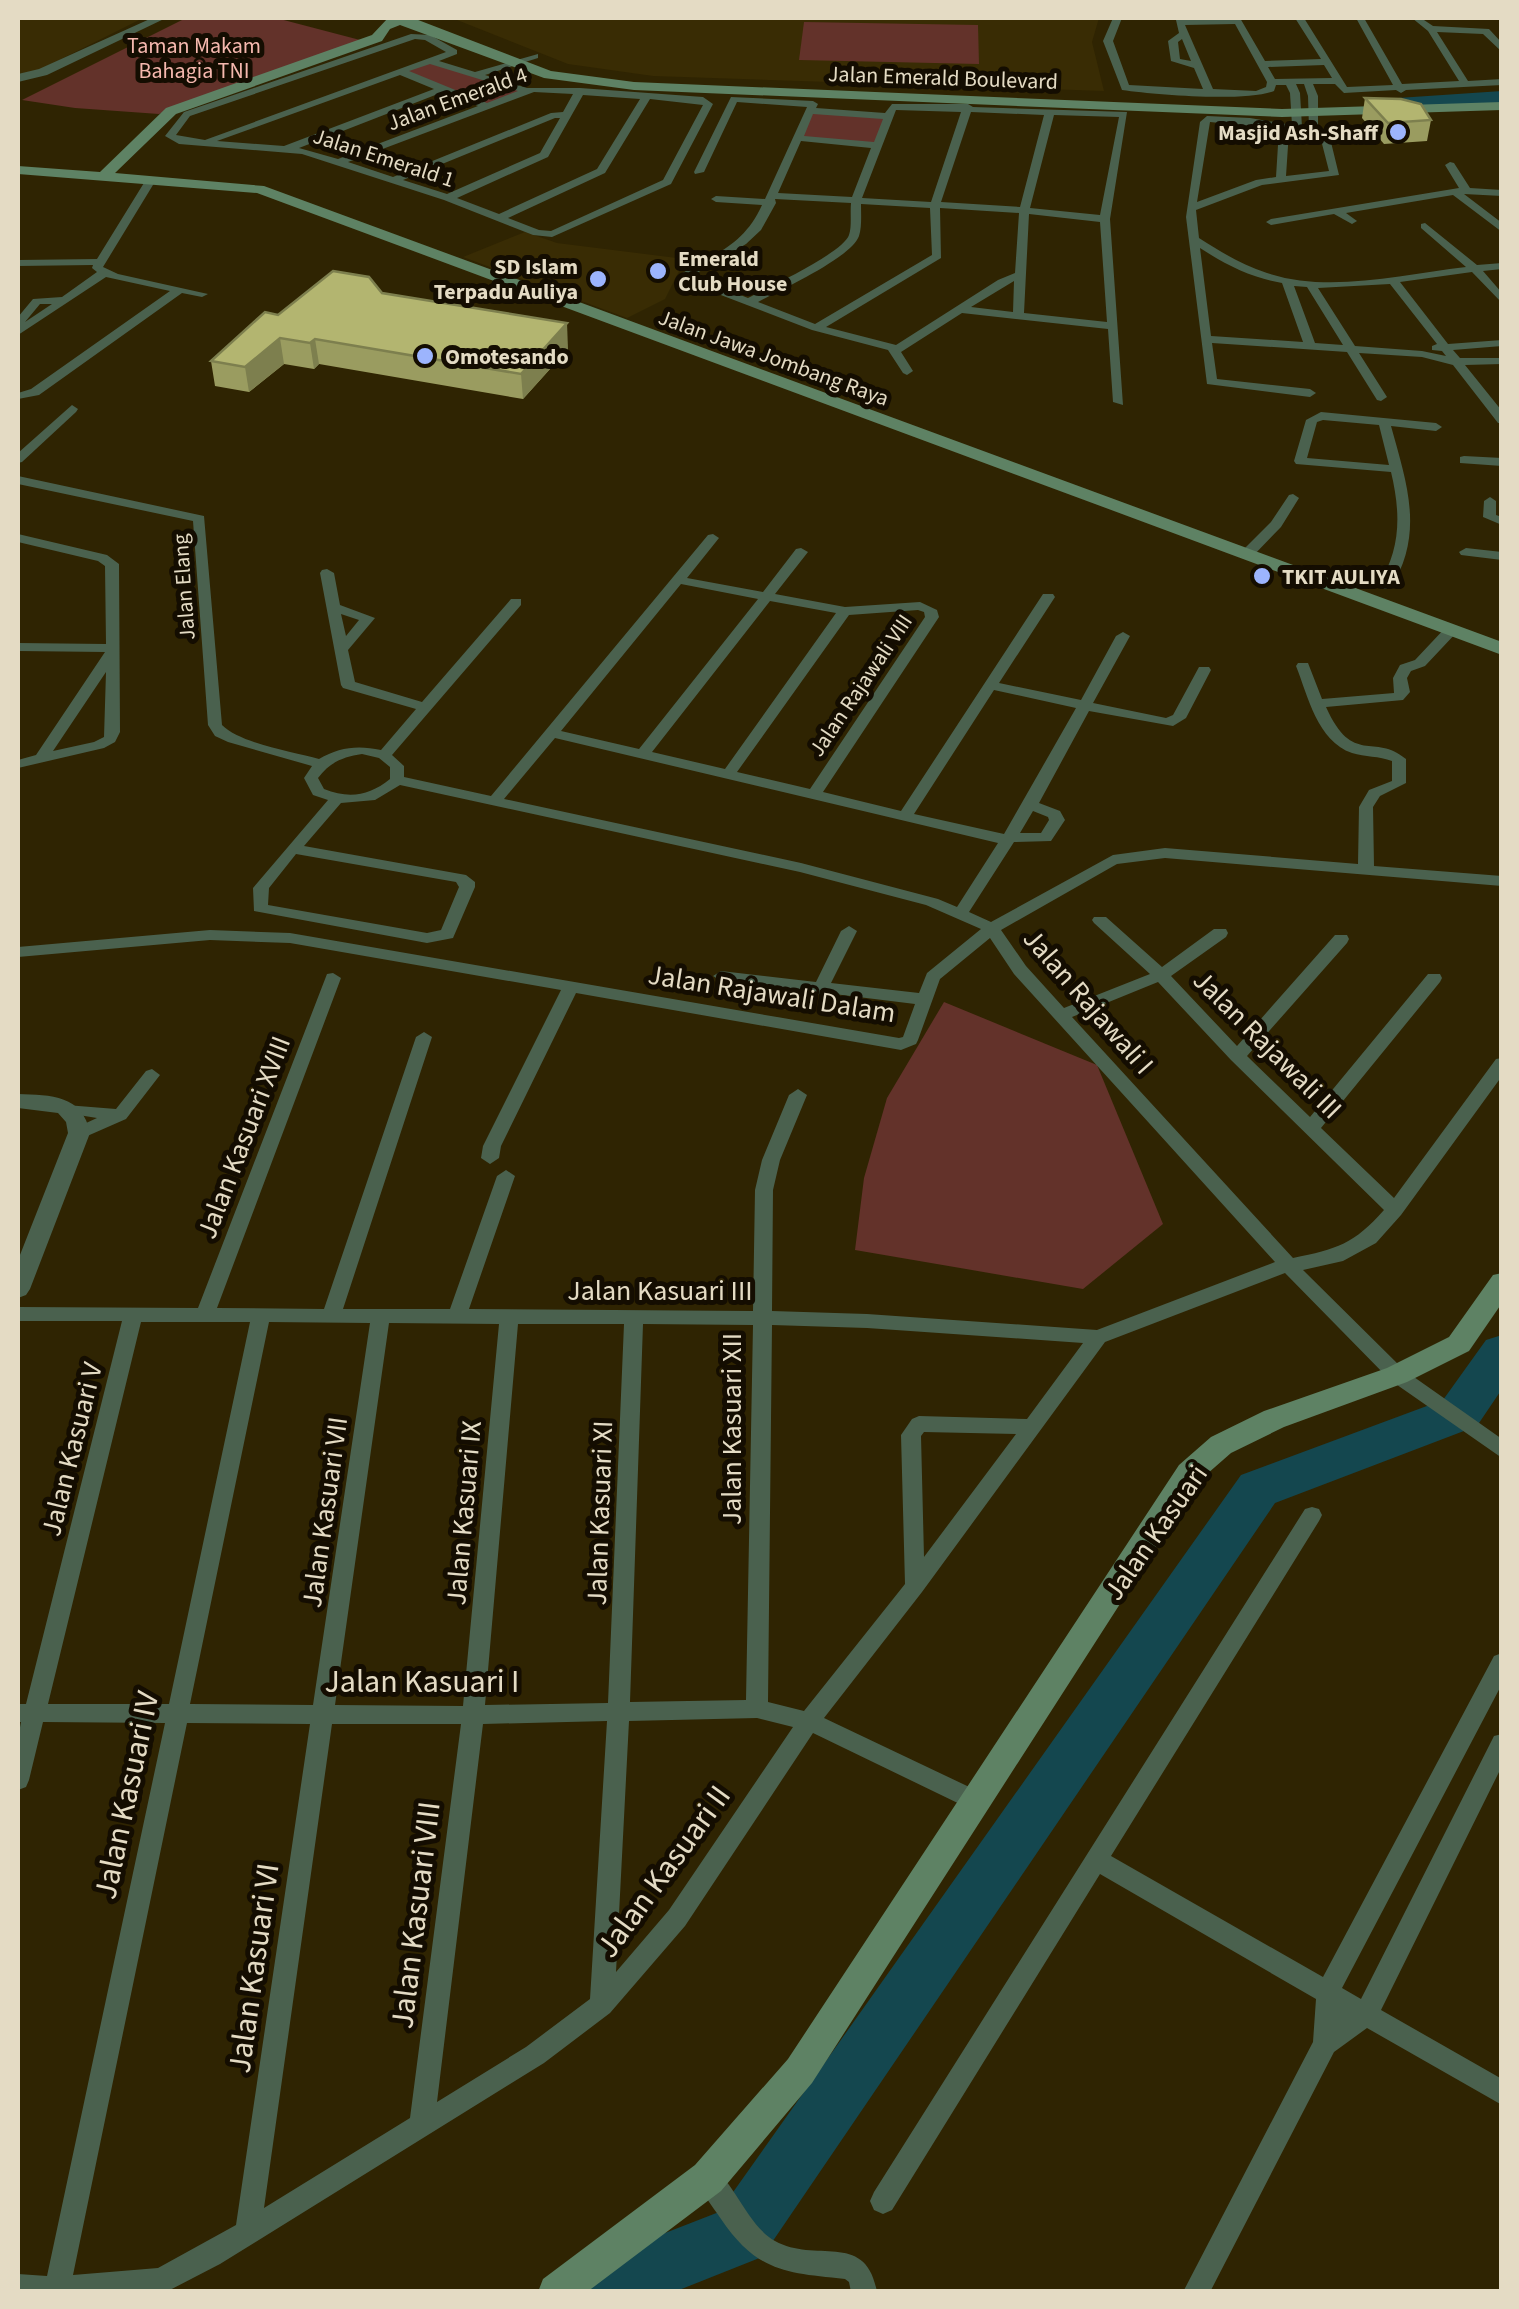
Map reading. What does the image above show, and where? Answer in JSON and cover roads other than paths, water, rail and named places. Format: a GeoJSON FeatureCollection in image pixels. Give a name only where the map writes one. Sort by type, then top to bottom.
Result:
{"type":"FeatureCollection","features":[{"type":"Feature","properties":{"kind":"main road","name":"Jalan Emerald Boulevard"},"geometry":{"type":"LineString","coordinates":[[438,18],[554,76],[617,85],[854,91],[1297,114],[1502,106]]}},
{"type":"Feature","properties":{"kind":"main road","name":"Jalan Emerald Boulevard"},"geometry":{"type":"LineString","coordinates":[[393,20],[517,60]]}},
{"type":"Feature","properties":{"kind":"main road"},"geometry":{"type":"LineString","coordinates":[[102,177],[172,111],[377,38],[393,20]]}},
{"type":"Feature","properties":{"kind":"main road","name":"Jalan Emerald Boulevard"},"geometry":{"type":"LineString","coordinates":[[1314,114],[1502,92]]}},
{"type":"Feature","properties":{"kind":"main road","name":"Jalan Jawa Jombang Raya"},"geometry":{"type":"LineString","coordinates":[[19,171],[259,190],[1246,555],[1380,593],[1452,630],[1502,648]]}},
{"type":"Feature","properties":{"kind":"main road","name":"Jalan Kasuari"},"geometry":{"type":"LineString","coordinates":[[556,2292],[708,2178],[800,2070],[1189,1473],[1221,1445],[1274,1419],[1397,1375],[1459,1344],[1502,1282]]}},
{"type":"Feature","properties":{"kind":"street"},"geometry":{"type":"LineString","coordinates":[[18,78],[43,72],[160,18]]}},
{"type":"Feature","properties":{"kind":"street"},"geometry":{"type":"LineString","coordinates":[[1117,18],[1108,40],[1122,86],[1210,94],[1257,94],[1271,89],[1264,64],[1237,19],[1179,22],[1210,94]]}},
{"type":"Feature","properties":{"kind":"street"},"geometry":{"type":"LineString","coordinates":[[1300,18],[1340,88],[1350,92],[1502,82]]}},
{"type":"Feature","properties":{"kind":"street"},"geometry":{"type":"LineString","coordinates":[[1360,18],[1401,90]]}},
{"type":"Feature","properties":{"kind":"street"},"geometry":{"type":"LineString","coordinates":[[1416,18],[1431,29],[1466,84]]}},
{"type":"Feature","properties":{"kind":"street"},"geometry":{"type":"LineString","coordinates":[[1431,29],[1486,31],[1502,49]]}},
{"type":"Feature","properties":{"kind":"street"},"geometry":{"type":"LineString","coordinates":[[1182,34],[1173,41],[1176,61],[1200,66]]}},
{"type":"Feature","properties":{"kind":"street"},"geometry":{"type":"LineString","coordinates":[[414,36],[427,37],[454,52],[430,61],[204,142],[179,141],[170,136],[188,114],[414,36]]}},
{"type":"Feature","properties":{"kind":"street"},"geometry":{"type":"LineString","coordinates":[[476,76],[517,60]]}},
{"type":"Feature","properties":{"kind":"street"},"geometry":{"type":"LineString","coordinates":[[430,61],[526,91]]}},
{"type":"Feature","properties":{"kind":"street"},"geometry":{"type":"LineString","coordinates":[[1264,64],[1324,62]]}},
{"type":"Feature","properties":{"kind":"street"},"geometry":{"type":"LineString","coordinates":[[402,72],[486,106]]}},
{"type":"Feature","properties":{"kind":"street"},"geometry":{"type":"LineString","coordinates":[[1272,82],[1336,81]]}},
{"type":"Feature","properties":{"kind":"street"},"geometry":{"type":"LineString","coordinates":[[1281,178],[1284,128],[1297,114],[1290,82]]}},
{"type":"Feature","properties":{"kind":"street"},"geometry":{"type":"LineString","coordinates":[[1191,208],[1281,178],[1334,173],[1306,82]]}},
{"type":"Feature","properties":{"kind":"street","name":"Jalan Emerald 4"},"geometry":{"type":"LineString","coordinates":[[339,162],[526,91],[548,88],[703,100],[708,104],[667,182],[559,232],[537,232]]}},
{"type":"Feature","properties":{"kind":"street"},"geometry":{"type":"LineString","coordinates":[[287,149],[442,89]]}},
{"type":"Feature","properties":{"kind":"street"},"geometry":{"type":"LineString","coordinates":[[448,198],[544,155],[580,91]]}},
{"type":"Feature","properties":{"kind":"street"},"geometry":{"type":"LineString","coordinates":[[847,114],[854,91]]}},
{"type":"Feature","properties":{"kind":"street"},"geometry":{"type":"LineString","coordinates":[[500,218],[601,171],[647,96]]}},
{"type":"Feature","properties":{"kind":"street"},"geometry":{"type":"LineString","coordinates":[[699,172],[734,98],[888,116]]}},
{"type":"Feature","properties":{"kind":"street"},"geometry":{"type":"LineString","coordinates":[[747,303],[829,259],[850,242],[855,234],[856,200],[888,116],[896,106],[1126,116],[1104,218],[1119,402]]}},
{"type":"Feature","properties":{"kind":"street"},"geometry":{"type":"LineString","coordinates":[[816,328],[937,256],[935,204],[968,107]]}},
{"type":"Feature","properties":{"kind":"street"},"geometry":{"type":"LineString","coordinates":[[812,108],[772,200],[750,236],[683,277],[816,328],[894,350],[906,371]]}},
{"type":"Feature","properties":{"kind":"street"},"geometry":{"type":"LineString","coordinates":[[1018,316],[1024,210],[1050,110]]}},
{"type":"Feature","properties":{"kind":"street"},"geometry":{"type":"LineString","coordinates":[[395,180],[554,115],[566,116]]}},
{"type":"Feature","properties":{"kind":"street"},"geometry":{"type":"LineString","coordinates":[[1284,128],[1207,119],[1191,208],[1192,238],[1211,382],[1310,392]]}},
{"type":"Feature","properties":{"kind":"street"},"geometry":{"type":"LineString","coordinates":[[514,132],[551,147]]}},
{"type":"Feature","properties":{"kind":"street"},"geometry":{"type":"LineString","coordinates":[[798,138],[876,145]]}},
{"type":"Feature","properties":{"kind":"street","name":"Jalan Emerald 1"},"geometry":{"type":"LineString","coordinates":[[204,142],[287,149],[339,162],[537,232]]}},
{"type":"Feature","properties":{"kind":"street"},"geometry":{"type":"LineString","coordinates":[[1450,164],[1460,192],[1502,229]]}},
{"type":"Feature","properties":{"kind":"street"},"geometry":{"type":"LineString","coordinates":[[18,332],[101,268],[151,180]]}},
{"type":"Feature","properties":{"kind":"street"},"geometry":{"type":"LineString","coordinates":[[1272,222],[1460,192],[1502,192]]}},
{"type":"Feature","properties":{"kind":"street"},"geometry":{"type":"LineString","coordinates":[[716,199],[856,200],[1104,218]]}},
{"type":"Feature","properties":{"kind":"street"},"geometry":{"type":"LineString","coordinates":[[1336,211],[1352,221]]}},
{"type":"Feature","properties":{"kind":"street"},"geometry":{"type":"LineString","coordinates":[[1425,226],[1474,268],[1502,300]]}},
{"type":"Feature","properties":{"kind":"street"},"geometry":{"type":"LineString","coordinates":[[1192,238],[1231,263],[1311,286],[1394,283],[1502,266]]}},
{"type":"Feature","properties":{"kind":"street"},"geometry":{"type":"LineString","coordinates":[[18,263],[101,268],[178,291],[202,294]]}},
{"type":"Feature","properties":{"kind":"street"},"geometry":{"type":"LineString","coordinates":[[894,350],[1021,275]]}},
{"type":"Feature","properties":{"kind":"street"},"geometry":{"type":"LineString","coordinates":[[1287,281],[1310,346]]}},
{"type":"Feature","properties":{"kind":"street"},"geometry":{"type":"LineString","coordinates":[[1394,283],[1502,420]]}},
{"type":"Feature","properties":{"kind":"street"},"geometry":{"type":"LineString","coordinates":[[1311,286],[1381,397]]}},
{"type":"Feature","properties":{"kind":"street"},"geometry":{"type":"LineString","coordinates":[[18,396],[35,392],[178,291]]}},
{"type":"Feature","properties":{"kind":"street"},"geometry":{"type":"LineString","coordinates":[[18,322],[37,301],[64,300]]}},
{"type":"Feature","properties":{"kind":"street"},"geometry":{"type":"LineString","coordinates":[[958,309],[1113,326]]}},
{"type":"Feature","properties":{"kind":"street"},"geometry":{"type":"LineString","coordinates":[[1206,339],[1350,347],[1422,354],[1456,362],[1502,360]]}},
{"type":"Feature","properties":{"kind":"street"},"geometry":{"type":"LineString","coordinates":[[1422,354],[1442,345],[1502,343]]}},
{"type":"Feature","properties":{"kind":"street"},"geometry":{"type":"LineString","coordinates":[[18,460],[72,409]]}},
{"type":"Feature","properties":{"kind":"street"},"geometry":{"type":"LineString","coordinates":[[1396,469],[1300,461],[1315,417],[1436,426]]}},
{"type":"Feature","properties":{"kind":"street"},"geometry":{"type":"LineString","coordinates":[[1380,593],[1398,570],[1405,545],[1396,469],[1384,422]]}},
{"type":"Feature","properties":{"kind":"street"},"geometry":{"type":"LineString","coordinates":[[1464,460],[1502,462]]}},
{"type":"Feature","properties":{"kind":"street","name":"Jalan Elang"},"geometry":{"type":"LineString","coordinates":[[18,480],[199,520],[216,725],[220,733],[232,739],[319,764]]}},
{"type":"Feature","properties":{"kind":"street"},"geometry":{"type":"LineString","coordinates":[[1246,555],[1276,524],[1293,498]]}},
{"type":"Feature","properties":{"kind":"street"},"geometry":{"type":"LineString","coordinates":[[1490,501],[1489,516],[1502,521]]}},
{"type":"Feature","properties":{"kind":"street"},"geometry":{"type":"LineString","coordinates":[[18,538],[109,560],[111,651],[110,739],[18,764]]}},
{"type":"Feature","properties":{"kind":"street"},"geometry":{"type":"LineString","coordinates":[[493,803],[714,538]]}},
{"type":"Feature","properties":{"kind":"street"},"geometry":{"type":"LineString","coordinates":[[643,754],[800,552]]}},
{"type":"Feature","properties":{"kind":"street"},"geometry":{"type":"LineString","coordinates":[[1466,552],[1502,556]]}},
{"type":"Feature","properties":{"kind":"street"},"geometry":{"type":"LineString","coordinates":[[327,573],[336,608],[340,650],[352,688],[425,707]]}},
{"type":"Feature","properties":{"kind":"street","name":"Jalan Rajawali VIII"},"geometry":{"type":"LineString","coordinates":[[680,580],[844,610],[920,606],[930,610],[932,617],[814,795]]}},
{"type":"Feature","properties":{"kind":"street"},"geometry":{"type":"LineString","coordinates":[[904,817],[1048,597]]}},
{"type":"Feature","properties":{"kind":"street"},"geometry":{"type":"LineString","coordinates":[[384,754],[516,602]]}},
{"type":"Feature","properties":{"kind":"street"},"geometry":{"type":"LineString","coordinates":[[336,608],[368,618],[340,650]]}},
{"type":"Feature","properties":{"kind":"street"},"geometry":{"type":"LineString","coordinates":[[728,775],[844,610]]}},
{"type":"Feature","properties":{"kind":"street"},"geometry":{"type":"LineString","coordinates":[[1319,703],[1398,698],[1403,692],[1400,678],[1405,668],[1420,663],[1452,630]]}},
{"type":"Feature","properties":{"kind":"street"},"geometry":{"type":"LineString","coordinates":[[960,914],[1030,805],[1123,636]]}},
{"type":"Feature","properties":{"kind":"street"},"geometry":{"type":"LineString","coordinates":[[18,647],[111,651]]}},
{"type":"Feature","properties":{"kind":"street"},"geometry":{"type":"LineString","coordinates":[[41,759],[111,651]]}},
{"type":"Feature","properties":{"kind":"street"},"geometry":{"type":"LineString","coordinates":[[1303,666],[1340,742],[1355,750],[1399,759],[1399,783],[1374,793],[1366,807],[1366,868]]}},
{"type":"Feature","properties":{"kind":"street"},"geometry":{"type":"LineString","coordinates":[[993,686],[1175,722],[1204,670]]}},
{"type":"Feature","properties":{"kind":"street"},"geometry":{"type":"LineString","coordinates":[[552,733],[1007,839],[1046,838],[1057,820],[1055,814],[1030,805]]}},
{"type":"Feature","properties":{"kind":"street"},"geometry":{"type":"LineString","coordinates":[[362,750],[384,754],[398,766],[397,780],[384,793],[361,800],[336,800],[318,792],[312,778],[319,764],[338,754],[362,750]]}},
{"type":"Feature","properties":{"kind":"street","name":"Jalan Rajawali I"},"geometry":{"type":"LineString","coordinates":[[397,780],[800,868],[932,902],[992,928],[1020,970],[1288,1264],[1397,1375],[1501,1449]]}},
{"type":"Feature","properties":{"kind":"street"},"geometry":{"type":"LineString","coordinates":[[293,849],[461,878],[468,882],[467,887],[447,934],[440,938],[260,908],[260,888],[293,849],[336,800]]}},
{"type":"Feature","properties":{"kind":"street","name":"Jalan Rajawali Dalam"},"geometry":{"type":"LineString","coordinates":[[18,952],[250,935],[361,949],[889,1044],[910,1040],[922,999],[933,977],[948,960],[992,928],[1113,860],[1140,854],[1502,881]]}},
{"type":"Feature","properties":{"kind":"street","name":"Jalan Rajawali III"},"geometry":{"type":"LineString","coordinates":[[1100,920],[1161,975],[1395,1210]]}},
{"type":"Feature","properties":{"kind":"street"},"geometry":{"type":"LineString","coordinates":[[820,990],[849,931]]}},
{"type":"Feature","properties":{"kind":"street"},"geometry":{"type":"LineString","coordinates":[[1061,1014],[1161,975],[1220,933]]}},
{"type":"Feature","properties":{"kind":"street"},"geometry":{"type":"LineString","coordinates":[[1238,1056],[1341,940]]}},
{"type":"Feature","properties":{"kind":"street"},"geometry":{"type":"LineString","coordinates":[[721,976],[922,999]]}},
{"type":"Feature","properties":{"kind":"street","name":"Jalan Kasuari XVIII"},"geometry":{"type":"LineString","coordinates":[[205,1315],[333,978]]}},
{"type":"Feature","properties":{"kind":"street"},"geometry":{"type":"LineString","coordinates":[[1312,1128],[1434,978]]}},
{"type":"Feature","properties":{"kind":"street"},"geometry":{"type":"LineString","coordinates":[[490,1158],[492,1146],[571,986]]}},
{"type":"Feature","properties":{"kind":"street"},"geometry":{"type":"LineString","coordinates":[[331,1316],[424,1037]]}},
{"type":"Feature","properties":{"kind":"street"},"geometry":{"type":"LineString","coordinates":[[1288,1264],[1337,1256],[1370,1238],[1395,1210],[1502,1063]]}},
{"type":"Feature","properties":{"kind":"street"},"geometry":{"type":"LineString","coordinates":[[79,1133],[120,1115],[152,1075]]}},
{"type":"Feature","properties":{"kind":"street","name":"Jalan Kasuari XII"},"geometry":{"type":"LineString","coordinates":[[757,1709],[764,1190],[776,1147],[798,1095]]}},
{"type":"Feature","properties":{"kind":"street"},"geometry":{"type":"LineString","coordinates":[[18,1100],[120,1115]]}},
{"type":"Feature","properties":{"kind":"street"},"geometry":{"type":"LineString","coordinates":[[18,1289],[79,1133],[72,1109]]}},
{"type":"Feature","properties":{"kind":"street"},"geometry":{"type":"LineString","coordinates":[[457,1317],[506,1176]]}},
{"type":"Feature","properties":{"kind":"street","name":"Jalan Kasuari III"},"geometry":{"type":"LineString","coordinates":[[18,1314],[760,1318],[1098,1337],[1288,1264]]}},
{"type":"Feature","properties":{"kind":"street","name":"Jalan Kasuari V"},"geometry":{"type":"LineString","coordinates":[[26,1713],[133,1314]]}},
{"type":"Feature","properties":{"kind":"street","name":"Jalan Kasuari IV"},"geometry":{"type":"LineString","coordinates":[[57,2289],[261,1316]]}},
{"type":"Feature","properties":{"kind":"street","name":"Jalan Kasuari VII"},"geometry":{"type":"LineString","coordinates":[[322,1714],[380,1317]]}},
{"type":"Feature","properties":{"kind":"street","name":"Jalan Kasuari IX"},"geometry":{"type":"LineString","coordinates":[[473,1714],[509,1317]]}},
{"type":"Feature","properties":{"kind":"street","name":"Jalan Kasuari XI"},"geometry":{"type":"LineString","coordinates":[[602,2006],[619,1710],[634,1318]]}},
{"type":"Feature","properties":{"kind":"street","name":"Jalan Kasuari II"},"geometry":{"type":"LineString","coordinates":[[18,2287],[57,2289],[160,2281],[248,2232],[536,2055],[602,2006],[677,1918],[809,1721],[915,1586],[1098,1337]]}},
{"type":"Feature","properties":{"kind":"street"},"geometry":{"type":"LineString","coordinates":[[915,1586],[911,1435],[918,1424],[1031,1427]]}},
{"type":"Feature","properties":{"kind":"street"},"geometry":{"type":"LineString","coordinates":[[883,2201],[1312,1515]]}},
{"type":"Feature","properties":{"kind":"street"},"geometry":{"type":"LineString","coordinates":[[1196,2292],[1325,2044],[1328,1992],[1502,1662]]}},
{"type":"Feature","properties":{"kind":"street","name":"Jalan Kasuari I"},"geometry":{"type":"LineString","coordinates":[[26,1713],[473,1714],[757,1709],[809,1721]]}},
{"type":"Feature","properties":{"kind":"street"},"geometry":{"type":"LineString","coordinates":[[18,1780],[26,1713]]}},
{"type":"Feature","properties":{"kind":"street","name":"Jalan Kasuari VI"},"geometry":{"type":"LineString","coordinates":[[248,2232],[322,1714]]}},
{"type":"Feature","properties":{"kind":"street","name":"Jalan Kasuari VIII"},"geometry":{"type":"LineString","coordinates":[[422,2124],[473,1714]]}},
{"type":"Feature","properties":{"kind":"street"},"geometry":{"type":"LineString","coordinates":[[809,1721],[976,1801]]}},
{"type":"Feature","properties":{"kind":"street"},"geometry":{"type":"LineString","coordinates":[[1325,2044],[1366,2015],[1502,1743]]}},
{"type":"Feature","properties":{"kind":"street"},"geometry":{"type":"LineString","coordinates":[[1095,1859],[1502,2092]]}},
{"type":"Feature","properties":{"kind":"street"},"geometry":{"type":"LineString","coordinates":[[708,2178],[748,2238],[768,2256],[850,2267],[861,2274],[864,2292]]}},
{"type":"Feature","properties":{"kind":"waterway"},"geometry":{"type":"LineString","coordinates":[[1383,106],[1502,98]]}},
{"type":"Feature","properties":{"kind":"waterway"},"geometry":{"type":"LineString","coordinates":[[610,2292],[628,2278],[740,2235],[1258,1489],[1460,1413],[1502,1352]]}},
{"type":"Feature","properties":{"kind":"place","name":"Masjid Ash-Shaff"},"geometry":{"type":"Point","coordinates":[1398,132]}},
{"type":"Feature","properties":{"kind":"place","name":"Emerald Club House"},"geometry":{"type":"Point","coordinates":[658,271]}},
{"type":"Feature","properties":{"kind":"place","name":"SD Islam Terpadu Auliya"},"geometry":{"type":"Point","coordinates":[598,279]}},
{"type":"Feature","properties":{"kind":"place","name":"Omotesando"},"geometry":{"type":"Point","coordinates":[425,356]}},
{"type":"Feature","properties":{"kind":"place","name":"TKIT AULIYA"},"geometry":{"type":"Point","coordinates":[1262,576]}},
{"type":"Feature","properties":{"kind":"park label","name":"Taman Makam Bahagia TNI"},"geometry":{"type":"Point","coordinates":[194,58]}}]}
